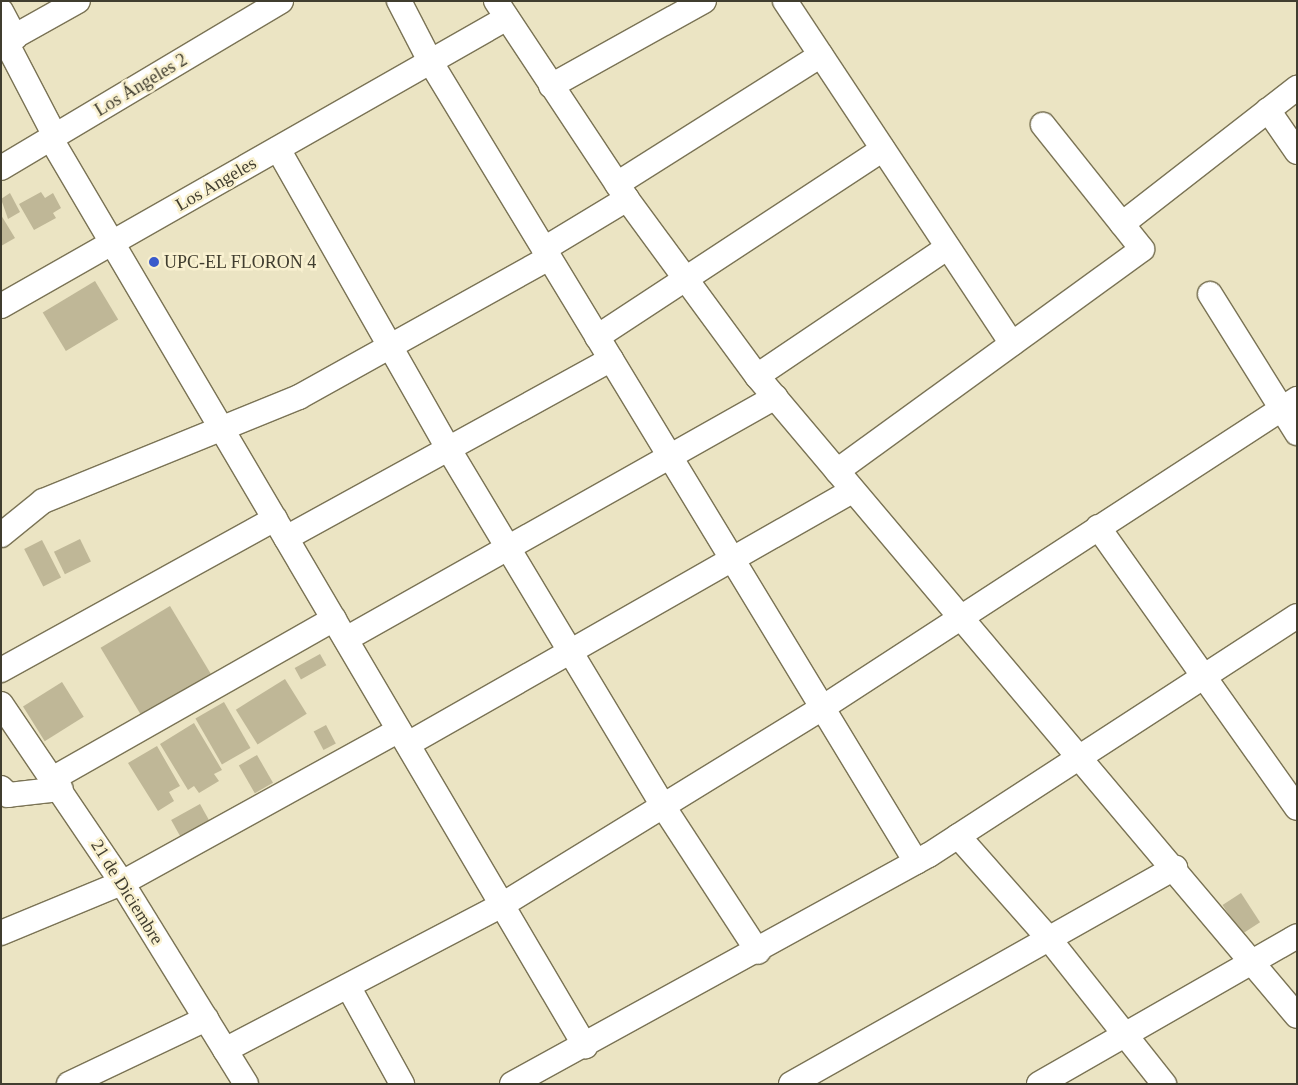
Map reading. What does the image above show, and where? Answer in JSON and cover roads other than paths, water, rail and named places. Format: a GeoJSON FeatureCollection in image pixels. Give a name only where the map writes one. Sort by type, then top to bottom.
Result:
{"type":"FeatureCollection","features":[{"type":"Feature","properties":{"kind":"street"},"geometry":{"type":"LineString","coordinates":[[7,41],[78,1]]}},
{"type":"Feature","properties":{"kind":"street","name":"Los Ángeles 2"},"geometry":{"type":"LineString","coordinates":[[1,168],[281,1]]}},
{"type":"Feature","properties":{"kind":"street"},"geometry":{"type":"LineString","coordinates":[[399,1],[430,61],[916,862]]}},
{"type":"Feature","properties":{"kind":"street"},"geometry":{"type":"LineString","coordinates":[[551,86],[704,1]]}},
{"type":"Feature","properties":{"kind":"street"},"geometry":{"type":"LineString","coordinates":[[785,1],[1012,344]]}},
{"type":"Feature","properties":{"kind":"street"},"geometry":{"type":"LineString","coordinates":[[501,10],[622,192],[757,376],[852,491],[1254,961],[1297,1016]]}},
{"type":"Feature","properties":{"kind":"street","name":"Los Angeles"},"geometry":{"type":"LineString","coordinates":[[1,306],[430,61],[501,10]]}},
{"type":"Feature","properties":{"kind":"street"},"geometry":{"type":"LineString","coordinates":[[1,12],[7,41],[53,137],[112,243],[585,1046]]}},
{"type":"Feature","properties":{"kind":"street"},"geometry":{"type":"LineString","coordinates":[[1,535],[43,501],[299,397],[390,346],[547,253],[622,192],[821,55]]}},
{"type":"Feature","properties":{"kind":"street"},"geometry":{"type":"LineString","coordinates":[[1122,224],[1297,88]]}},
{"type":"Feature","properties":{"kind":"street"},"geometry":{"type":"LineString","coordinates":[[1268,110],[1297,152]]}},
{"type":"Feature","properties":{"kind":"street"},"geometry":{"type":"LineString","coordinates":[[837,471],[1142,249],[1043,125]]}},
{"type":"Feature","properties":{"kind":"street"},"geometry":{"type":"LineString","coordinates":[[278,149],[448,448],[663,806],[758,952]]}},
{"type":"Feature","properties":{"kind":"street"},"geometry":{"type":"LineString","coordinates":[[597,337],[686,281],[883,149]]}},
{"type":"Feature","properties":{"kind":"street"},"geometry":{"type":"LineString","coordinates":[[757,376],[948,247]]}},
{"type":"Feature","properties":{"kind":"street"},"geometry":{"type":"LineString","coordinates":[[1210,294],[1289,403],[1297,433]]}},
{"type":"Feature","properties":{"kind":"street"},"geometry":{"type":"LineString","coordinates":[[1,670],[280,528],[448,448],[610,359]]}},
{"type":"Feature","properties":{"kind":"street"},"geometry":{"type":"LineString","coordinates":[[346,639],[776,397]]}},
{"type":"Feature","properties":{"kind":"street"},"geometry":{"type":"LineString","coordinates":[[225,1050],[502,905],[822,708],[1289,403]]}},
{"type":"Feature","properties":{"kind":"street"},"geometry":{"type":"LineString","coordinates":[[1,933],[122,883],[570,651],[852,491]]}},
{"type":"Feature","properties":{"kind":"street"},"geometry":{"type":"LineString","coordinates":[[1098,528],[1297,808]]}},
{"type":"Feature","properties":{"kind":"street"},"geometry":{"type":"LineString","coordinates":[[512,1084],[758,952],[916,862],[1297,616]]}},
{"type":"Feature","properties":{"kind":"street"},"geometry":{"type":"LineString","coordinates":[[3,793],[57,784],[334,619]]}},
{"type":"Feature","properties":{"kind":"street","name":"21 de Diciembre"},"geometry":{"type":"LineString","coordinates":[[1,704],[57,784],[122,883],[246,1084]]}},
{"type":"Feature","properties":{"kind":"street"},"geometry":{"type":"LineString","coordinates":[[958,836],[1050,940],[1127,1034],[1164,1084]]}},
{"type":"Feature","properties":{"kind":"street"},"geometry":{"type":"LineString","coordinates":[[791,1084],[1175,868]]}},
{"type":"Feature","properties":{"kind":"street"},"geometry":{"type":"LineString","coordinates":[[1039,1084],[1297,936]]}},
{"type":"Feature","properties":{"kind":"street"},"geometry":{"type":"LineString","coordinates":[[348,986],[402,1084]]}},
{"type":"Feature","properties":{"kind":"street"},"geometry":{"type":"LineString","coordinates":[[69,1084],[206,1019]]}},
{"type":"Feature","properties":{"kind":"place","name":"UPC-EL FLORON 4"},"geometry":{"type":"Point","coordinates":[154,262]}}]}
